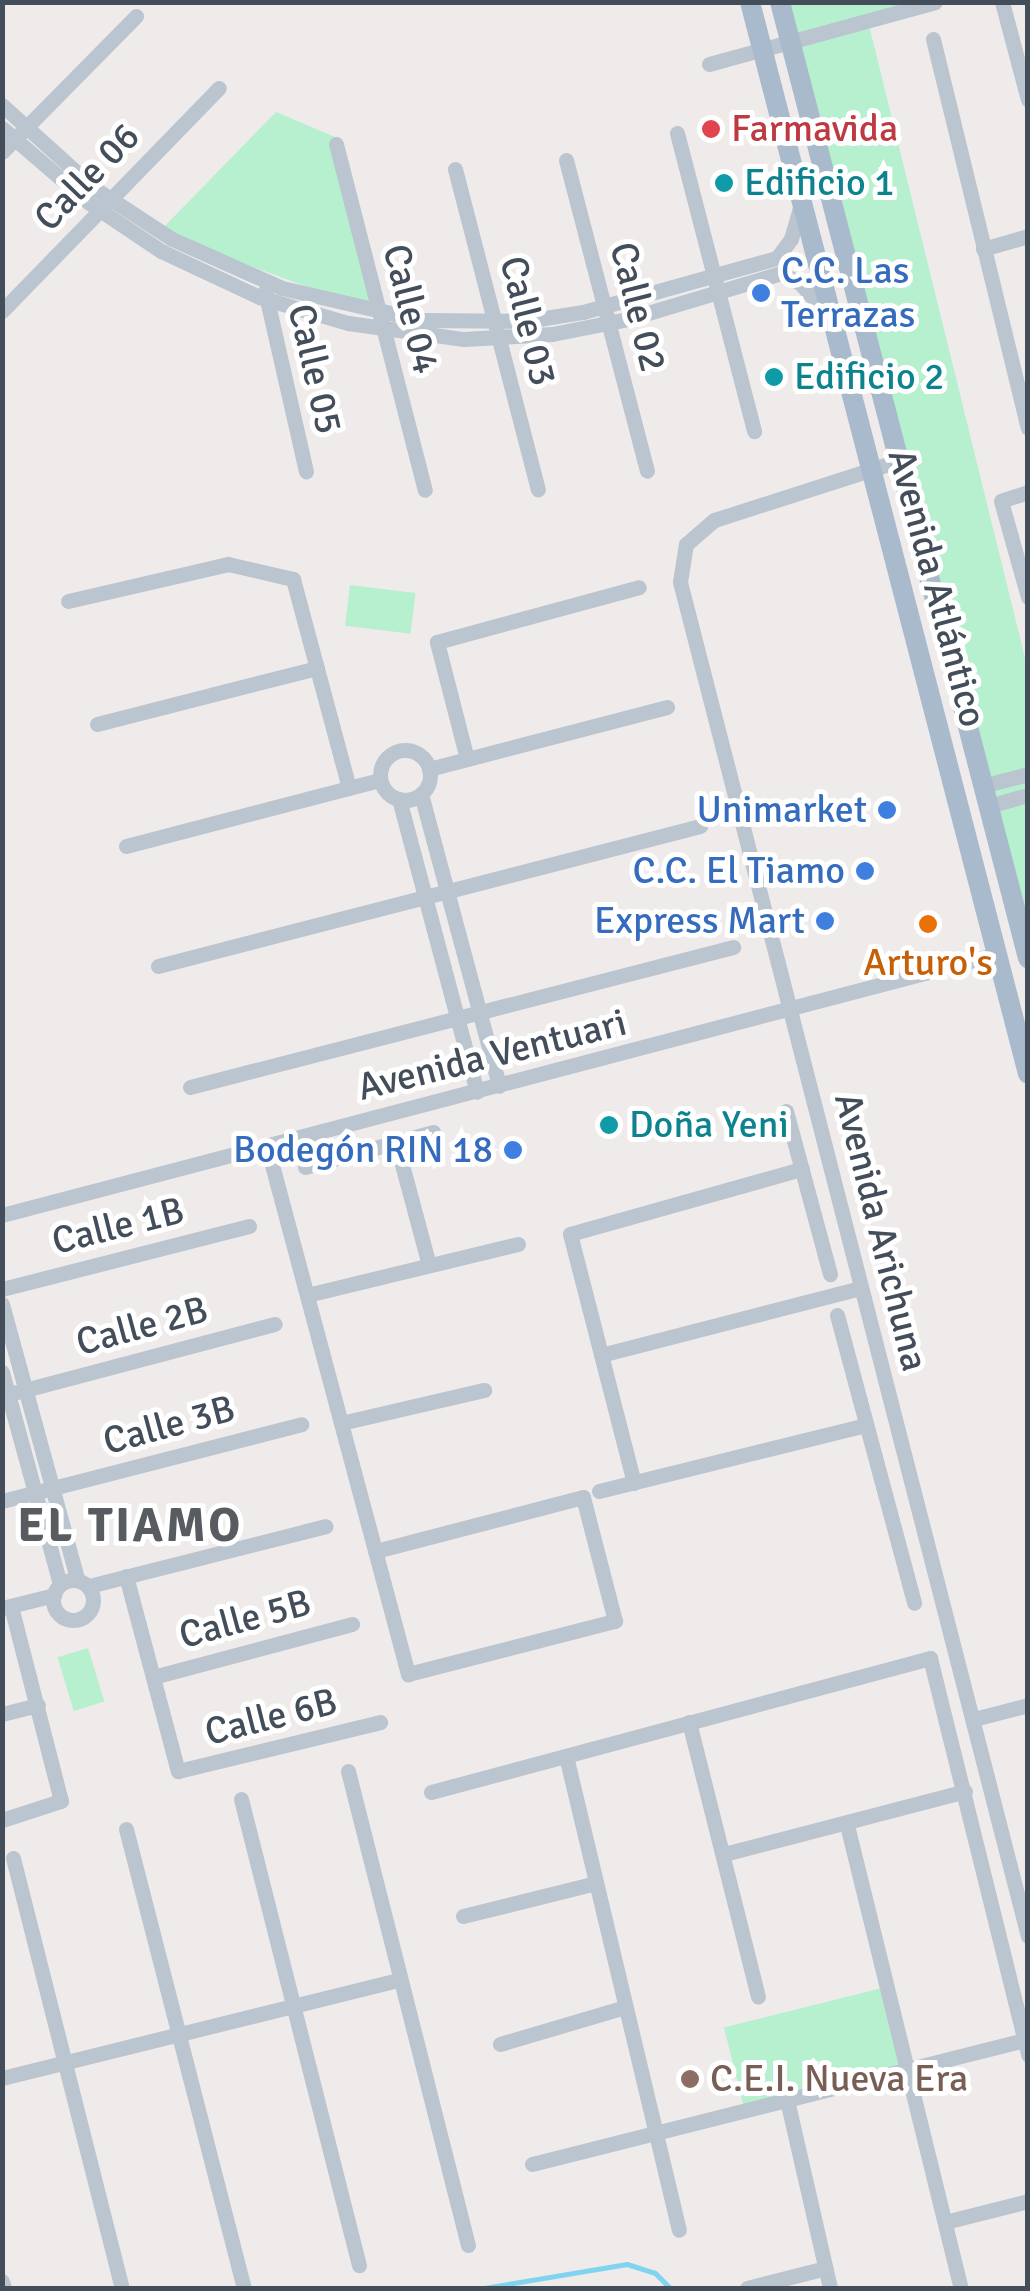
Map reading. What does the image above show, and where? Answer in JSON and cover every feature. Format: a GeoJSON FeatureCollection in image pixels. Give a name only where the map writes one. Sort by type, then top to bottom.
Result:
{"type":"FeatureCollection","features":[{"type":"Feature","properties":{"kind":"main road","name":"Avenida Atlántico"},"geometry":{"type":"LineString","coordinates":[[750,2],[1028,1074]]}},
{"type":"Feature","properties":{"kind":"main road","name":"Avenida Atlántico"},"geometry":{"type":"LineString","coordinates":[[780,2],[1028,958]]}},
{"type":"Feature","properties":{"kind":"street"},"geometry":{"type":"LineString","coordinates":[[708,64],[934,2]]}},
{"type":"Feature","properties":{"kind":"street"},"geometry":{"type":"LineString","coordinates":[[1002,2],[1028,100]]}},
{"type":"Feature","properties":{"kind":"street"},"geometry":{"type":"LineString","coordinates":[[2,152],[14,131],[136,16]]}},
{"type":"Feature","properties":{"kind":"street"},"geometry":{"type":"LineString","coordinates":[[933,39],[1028,428]]}},
{"type":"Feature","properties":{"kind":"street","name":"Calle 06"},"geometry":{"type":"LineString","coordinates":[[2,311],[219,88]]}},
{"type":"Feature","properties":{"kind":"street"},"geometry":{"type":"LineString","coordinates":[[2,105],[14,131],[104,205],[265,290],[382,330],[497,330],[608,316],[717,284],[779,265],[801,204]]}},
{"type":"Feature","properties":{"kind":"street"},"geometry":{"type":"LineString","coordinates":[[677,133],[754,431]]}},
{"type":"Feature","properties":{"kind":"street","name":"Calle 04"},"geometry":{"type":"LineString","coordinates":[[336,144],[425,490]]}},
{"type":"Feature","properties":{"kind":"street","name":"Calle 02"},"geometry":{"type":"LineString","coordinates":[[566,160],[646,471]]}},
{"type":"Feature","properties":{"kind":"street","name":"Calle 03"},"geometry":{"type":"LineString","coordinates":[[456,169],[538,489]]}},
{"type":"Feature","properties":{"kind":"street"},"geometry":{"type":"LineString","coordinates":[[983,249],[1028,236]]}},
{"type":"Feature","properties":{"kind":"street"},"geometry":{"type":"LineString","coordinates":[[779,265],[830,319]]}},
{"type":"Feature","properties":{"kind":"street"},"geometry":{"type":"LineString","coordinates":[[265,290],[378,313],[497,330]]}},
{"type":"Feature","properties":{"kind":"street","name":"Calle 05"},"geometry":{"type":"LineString","coordinates":[[265,290],[306,471]]}},
{"type":"Feature","properties":{"kind":"street"},"geometry":{"type":"LineString","coordinates":[[870,468],[898,461]]}},
{"type":"Feature","properties":{"kind":"street","name":"Avenida Arichuna"},"geometry":{"type":"LineString","coordinates":[[870,468],[730,513],[686,544],[683,602],[1028,1936]]}},
{"type":"Feature","properties":{"kind":"street"},"geometry":{"type":"LineString","coordinates":[[1028,492],[1001,502],[1028,597]]}},
{"type":"Feature","properties":{"kind":"street"},"geometry":{"type":"LineString","coordinates":[[68,601],[228,564],[292,579],[350,788]]}},
{"type":"Feature","properties":{"kind":"street"},"geometry":{"type":"LineString","coordinates":[[467,759],[436,642],[639,587]]}},
{"type":"Feature","properties":{"kind":"street"},"geometry":{"type":"LineString","coordinates":[[96,724],[317,668]]}},
{"type":"Feature","properties":{"kind":"street"},"geometry":{"type":"LineString","coordinates":[[429,769],[666,707]]}},
{"type":"Feature","properties":{"kind":"street"},"geometry":{"type":"LineString","coordinates":[[380,780],[389,757],[404,750],[419,754],[429,769]]}},
{"type":"Feature","properties":{"kind":"street"},"geometry":{"type":"LineString","coordinates":[[429,769],[421,794],[498,1086]]}},
{"type":"Feature","properties":{"kind":"street"},"geometry":{"type":"LineString","coordinates":[[985,796],[1028,774]]}},
{"type":"Feature","properties":{"kind":"street"},"geometry":{"type":"LineString","coordinates":[[126,846],[380,780]]}},
{"type":"Feature","properties":{"kind":"street"},"geometry":{"type":"LineString","coordinates":[[380,780],[399,799],[477,1092]]}},
{"type":"Feature","properties":{"kind":"street"},"geometry":{"type":"LineString","coordinates":[[399,799],[421,794]]}},
{"type":"Feature","properties":{"kind":"street"},"geometry":{"type":"LineString","coordinates":[[985,796],[1028,795]]}},
{"type":"Feature","properties":{"kind":"street"},"geometry":{"type":"LineString","coordinates":[[158,966],[700,826]]}},
{"type":"Feature","properties":{"kind":"street"},"geometry":{"type":"LineString","coordinates":[[190,1088],[733,947]]}},
{"type":"Feature","properties":{"kind":"street","name":"Avenida Ventuari"},"geometry":{"type":"LineString","coordinates":[[2,1215],[996,954]]}},
{"type":"Feature","properties":{"kind":"street"},"geometry":{"type":"LineString","coordinates":[[786,1111],[830,1274]]}},
{"type":"Feature","properties":{"kind":"street"},"geometry":{"type":"LineString","coordinates":[[305,1167],[433,1132]]}},
{"type":"Feature","properties":{"kind":"street"},"geometry":{"type":"LineString","coordinates":[[396,1142],[430,1266]]}},
{"type":"Feature","properties":{"kind":"street"},"geometry":{"type":"LineString","coordinates":[[267,1146],[341,1422],[375,1551],[408,1674],[614,1621],[583,1497],[375,1551]]}},
{"type":"Feature","properties":{"kind":"street"},"geometry":{"type":"LineString","coordinates":[[634,1482],[570,1234],[802,1169]]}},
{"type":"Feature","properties":{"kind":"street","name":"Calle 1B"},"geometry":{"type":"LineString","coordinates":[[2,1289],[249,1226]]}},
{"type":"Feature","properties":{"kind":"street"},"geometry":{"type":"LineString","coordinates":[[307,1295],[518,1244]]}},
{"type":"Feature","properties":{"kind":"street"},"geometry":{"type":"LineString","coordinates":[[601,1355],[861,1288]]}},
{"type":"Feature","properties":{"kind":"street"},"geometry":{"type":"LineString","coordinates":[[2,1304],[52,1489],[93,1605],[80,1619],[62,1616],[35,1493],[2,1372]]}},
{"type":"Feature","properties":{"kind":"street"},"geometry":{"type":"LineString","coordinates":[[837,1316],[914,1603]]}},
{"type":"Feature","properties":{"kind":"street","name":"Calle 2B"},"geometry":{"type":"LineString","coordinates":[[6,1395],[275,1324]]}},
{"type":"Feature","properties":{"kind":"street"},"geometry":{"type":"LineString","coordinates":[[341,1422],[484,1390]]}},
{"type":"Feature","properties":{"kind":"street","name":"Calle 3B"},"geometry":{"type":"LineString","coordinates":[[2,1501],[301,1424]]}},
{"type":"Feature","properties":{"kind":"street"},"geometry":{"type":"LineString","coordinates":[[599,1491],[866,1424]]}},
{"type":"Feature","properties":{"kind":"street"},"geometry":{"type":"LineString","coordinates":[[2,1820],[61,1801],[38,1705],[7,1607],[83,1582],[126,1576],[326,1526]]}},
{"type":"Feature","properties":{"kind":"street"},"geometry":{"type":"LineString","coordinates":[[126,1576],[153,1677]]}},
{"type":"Feature","properties":{"kind":"street","name":"Calle 5B"},"geometry":{"type":"LineString","coordinates":[[153,1677],[352,1624]]}},
{"type":"Feature","properties":{"kind":"street"},"geometry":{"type":"LineString","coordinates":[[431,1792],[930,1658],[1026,2045],[906,2070],[532,2164]]}},
{"type":"Feature","properties":{"kind":"street","name":"Calle 6B"},"geometry":{"type":"LineString","coordinates":[[153,1677],[178,1771],[380,1722]]}},
{"type":"Feature","properties":{"kind":"street"},"geometry":{"type":"LineString","coordinates":[[974,1719],[1028,1704]]}},
{"type":"Feature","properties":{"kind":"street"},"geometry":{"type":"LineString","coordinates":[[2,1714],[38,1705]]}},
{"type":"Feature","properties":{"kind":"street"},"geometry":{"type":"LineString","coordinates":[[689,1722],[758,1996]]}},
{"type":"Feature","properties":{"kind":"street"},"geometry":{"type":"LineString","coordinates":[[566,1756],[679,2230]]}},
{"type":"Feature","properties":{"kind":"street"},"geometry":{"type":"LineString","coordinates":[[348,1771],[468,2245]]}},
{"type":"Feature","properties":{"kind":"street"},"geometry":{"type":"LineString","coordinates":[[724,1854],[965,1792]]}},
{"type":"Feature","properties":{"kind":"street"},"geometry":{"type":"LineString","coordinates":[[241,1799],[359,2266]]}},
{"type":"Feature","properties":{"kind":"street"},"geometry":{"type":"LineString","coordinates":[[846,1825],[961,2288]]}},
{"type":"Feature","properties":{"kind":"street"},"geometry":{"type":"LineString","coordinates":[[126,1829],[244,2288]]}},
{"type":"Feature","properties":{"kind":"street"},"geometry":{"type":"LineString","coordinates":[[12,1858],[122,2288]]}},
{"type":"Feature","properties":{"kind":"street"},"geometry":{"type":"LineString","coordinates":[[463,1916],[596,1882]]}},
{"type":"Feature","properties":{"kind":"street"},"geometry":{"type":"LineString","coordinates":[[2,2078],[398,1980]]}},
{"type":"Feature","properties":{"kind":"street"},"geometry":{"type":"LineString","coordinates":[[500,2044],[625,2007]]}},
{"type":"Feature","properties":{"kind":"street"},"geometry":{"type":"LineString","coordinates":[[787,2100],[830,2288]]}},
{"type":"Feature","properties":{"kind":"street"},"geometry":{"type":"LineString","coordinates":[[945,2222],[1028,2201]]}},
{"type":"Feature","properties":{"kind":"street"},"geometry":{"type":"LineString","coordinates":[[747,2288],[826,2268]]}},
{"type":"Feature","properties":{"kind":"green space"},"geometry":{"type":"Polygon","coordinates":[[[780,3],[935,3],[868,21],[1027,666],[1027,958],[780,3]]]}},
{"type":"Feature","properties":{"kind":"green space"},"geometry":{"type":"Polygon","coordinates":[[[276,112],[335,137],[378,313],[159,232],[276,112]]]}},
{"type":"Feature","properties":{"kind":"green space"},"geometry":{"type":"Polygon","coordinates":[[[350,585],[416,593],[411,634],[345,626],[350,585]]]}},
{"type":"Feature","properties":{"kind":"green space"},"geometry":{"type":"Polygon","coordinates":[[[88,1648],[104,1702],[74,1711],[57,1657],[88,1648]]]}},
{"type":"Feature","properties":{"kind":"green space"},"geometry":{"type":"Polygon","coordinates":[[[886,1987],[907,2070],[745,2111],[724,2027],[886,1987]]]}},
{"type":"Feature","properties":{"kind":"waterway"},"geometry":{"type":"LineString","coordinates":[[484,2288],[627,2264],[655,2273],[670,2288]]}},
{"type":"Feature","properties":{"kind":"place","name":"Farmavida"},"geometry":{"type":"Point","coordinates":[711,129]}},
{"type":"Feature","properties":{"kind":"place","name":"Edificio 1"},"geometry":{"type":"Point","coordinates":[724,183]}},
{"type":"Feature","properties":{"kind":"place","name":"C.C. Las Terrazas"},"geometry":{"type":"Point","coordinates":[761,293]}},
{"type":"Feature","properties":{"kind":"place","name":"Edificio 2"},"geometry":{"type":"Point","coordinates":[774,377]}},
{"type":"Feature","properties":{"kind":"place","name":"Unimarket"},"geometry":{"type":"Point","coordinates":[887,810]}},
{"type":"Feature","properties":{"kind":"place","name":"C.C. El Tiamo"},"geometry":{"type":"Point","coordinates":[865,871]}},
{"type":"Feature","properties":{"kind":"place","name":"Express Mart"},"geometry":{"type":"Point","coordinates":[825,921]}},
{"type":"Feature","properties":{"kind":"place","name":"Arturo's"},"geometry":{"type":"Point","coordinates":[928,924]}},
{"type":"Feature","properties":{"kind":"place","name":"Doña Yeni"},"geometry":{"type":"Point","coordinates":[609,1125]}},
{"type":"Feature","properties":{"kind":"place","name":"Bodegón RIN 18"},"geometry":{"type":"Point","coordinates":[513,1150]}},
{"type":"Feature","properties":{"kind":"place","name":"C.E.I. Nueva Era"},"geometry":{"type":"Point","coordinates":[690,2079]}},
{"type":"Feature","properties":{"kind":"district","name":"EL TIAMO"},"geometry":{"type":"Point","coordinates":[130,1526]}}]}
